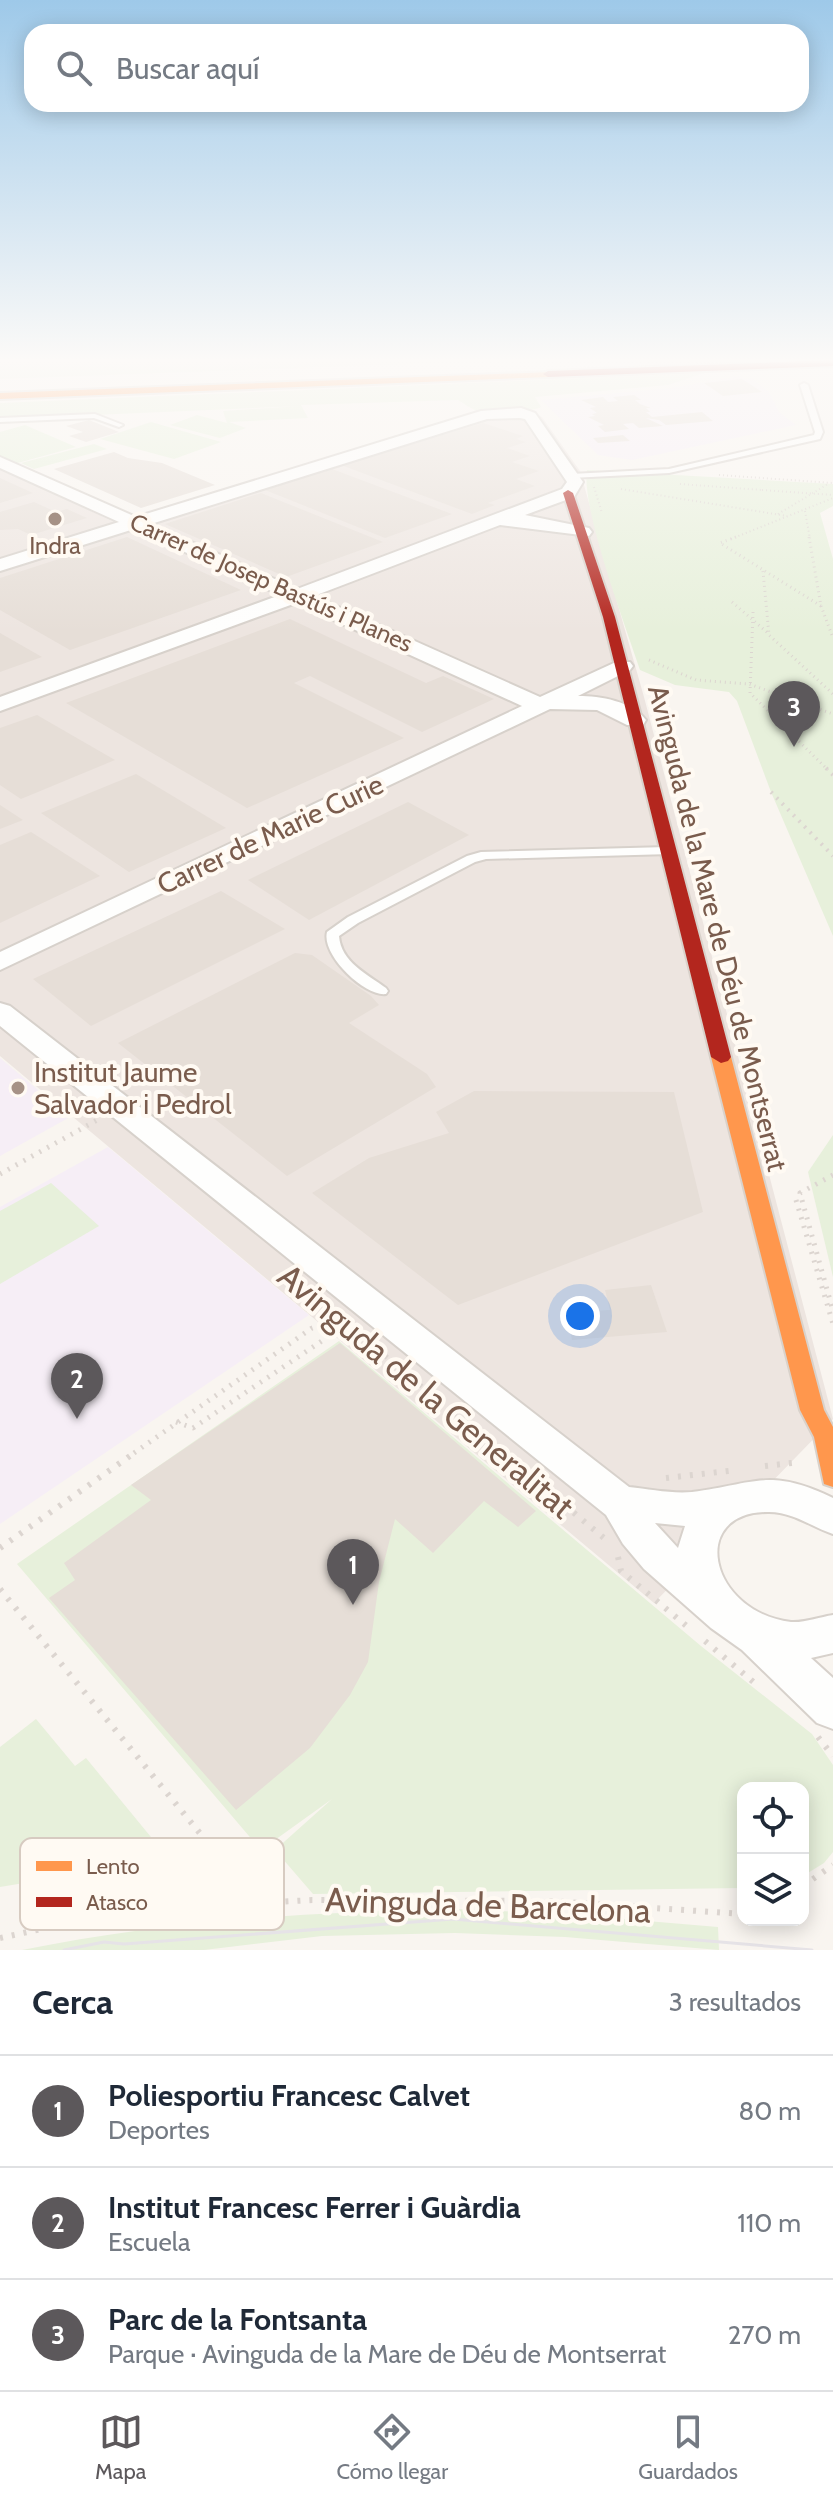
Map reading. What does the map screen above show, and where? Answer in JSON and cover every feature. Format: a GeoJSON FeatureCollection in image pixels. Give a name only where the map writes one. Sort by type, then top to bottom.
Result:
{"type":"FeatureCollection","features":[{"type":"Feature","properties":{"kind":"main road","name":"Avinguda de la Mare de Déu de Montserrat"},"geometry":{"type":"LineString","coordinates":[[571,483],[623,666],[667,851],[812,1410],[829,1438],[833,1479]]}},
{"type":"Feature","properties":{"kind":"street","name":"Avinguda de la Mare de Déu de Montserrat"},"geometry":{"type":"LineString","coordinates":[[136,523],[367,450]]}},
{"type":"Feature","properties":{"kind":"street","name":"Avinguda de la Mare de Déu de Montserrat"},"geometry":{"type":"LineString","coordinates":[[553,450],[571,483]]}},
{"type":"Feature","properties":{"kind":"street","name":"Carrer de Josep Bastús i Planes"},"geometry":{"type":"LineString","coordinates":[[0,462],[541,706]]}},
{"type":"Feature","properties":{"kind":"street"},"geometry":{"type":"LineString","coordinates":[[0,704],[488,522],[571,483]]}},
{"type":"Feature","properties":{"kind":"street"},"geometry":{"type":"LineString","coordinates":[[488,522],[521,520],[583,532]]}},
{"type":"Feature","properties":{"kind":"street"},"geometry":{"type":"LineString","coordinates":[[0,565],[136,523]]}},
{"type":"Feature","properties":{"kind":"street","name":"Carrer de Marie Curie"},"geometry":{"type":"LineString","coordinates":[[0,962],[623,666]]}},
{"type":"Feature","properties":{"kind":"street","name":"Carrer de Marie Curie"},"geometry":{"type":"LineString","coordinates":[[541,706],[598,702],[618,708],[635,720]]}},
{"type":"Feature","properties":{"kind":"street","name":"Avinguda de la Generalitat"},"geometry":{"type":"LineString","coordinates":[[0,1012],[108,1119],[345,1311],[620,1503],[689,1509],[833,1479]]}},
{"type":"Feature","properties":{"kind":"street"},"geometry":{"type":"LineString","coordinates":[[710,1600],[696,1570],[697,1540],[712,1515],[753,1497],[802,1501],[833,1517]]}},
{"type":"Feature","properties":{"kind":"street","name":"Avinguda de la Generalitat"},"geometry":{"type":"LineString","coordinates":[[620,1503],[631,1528],[729,1619],[754,1634],[824,1720]]}},
{"type":"Feature","properties":{"kind":"street"},"geometry":{"type":"LineString","coordinates":[[754,1634],[794,1642],[833,1634]]}},
{"type":"Feature","properties":{"kind":"lane"},"geometry":{"type":"LineString","coordinates":[[571,483],[669,471],[760,450]]}},
{"type":"Feature","properties":{"kind":"lane"},"geometry":{"type":"LineString","coordinates":[[381,991],[341,959],[331,944],[332,935],[353,920],[471,859],[485,855],[667,851]]}},
{"type":"Feature","properties":{"kind":"path"},"geometry":{"type":"LineString","coordinates":[[669,471],[832,483]]}},
{"type":"Feature","properties":{"kind":"path"},"geometry":{"type":"LineString","coordinates":[[571,483],[594,485]]}},
{"type":"Feature","properties":{"kind":"path"},"geometry":{"type":"LineString","coordinates":[[778,514],[832,483]]}},
{"type":"Feature","properties":{"kind":"path"},"geometry":{"type":"LineString","coordinates":[[609,487],[789,517]]}},
{"type":"Feature","properties":{"kind":"path"},"geometry":{"type":"LineString","coordinates":[[762,490],[833,497]]}},
{"type":"Feature","properties":{"kind":"path"},"geometry":{"type":"LineString","coordinates":[[821,606],[720,543],[805,511],[833,497]]}},
{"type":"Feature","properties":{"kind":"path"},"geometry":{"type":"LineString","coordinates":[[805,511],[821,606],[833,638]]}},
{"type":"Feature","properties":{"kind":"path"},"geometry":{"type":"LineString","coordinates":[[763,571],[769,635]]}},
{"type":"Feature","properties":{"kind":"path"},"geometry":{"type":"LineString","coordinates":[[732,602],[833,694]]}},
{"type":"Feature","properties":{"kind":"path"},"geometry":{"type":"LineString","coordinates":[[753,612],[750,693],[833,775]]}},
{"type":"Feature","properties":{"kind":"path"},"geometry":{"type":"LineString","coordinates":[[646,659],[696,680],[749,684],[833,714]]}},
{"type":"Feature","properties":{"kind":"path"},"geometry":{"type":"LineString","coordinates":[[771,792],[833,856]]}},
{"type":"Feature","properties":{"kind":"path"},"geometry":{"type":"LineString","coordinates":[[85,1110],[108,1119]]}},
{"type":"Feature","properties":{"kind":"path"},"geometry":{"type":"LineString","coordinates":[[0,1174],[108,1119]]}},
{"type":"Feature","properties":{"kind":"path"},"geometry":{"type":"LineString","coordinates":[[833,1175],[800,1193],[833,1311]]}},
{"type":"Feature","properties":{"kind":"path"},"geometry":{"type":"LineString","coordinates":[[0,1548],[312,1328],[331,1322],[345,1311]]}},
{"type":"Feature","properties":{"kind":"path","name":"Avinguda de la Generalitat"},"geometry":{"type":"LineString","coordinates":[[345,1311],[612,1544],[621,1571],[766,1692]]}},
{"type":"Feature","properties":{"kind":"path"},"geometry":{"type":"LineString","coordinates":[[176,1422],[193,1428],[335,1332],[331,1322]]}},
{"type":"Feature","properties":{"kind":"path"},"geometry":{"type":"LineString","coordinates":[[0,1589],[205,1838]]}},
{"type":"Feature","properties":{"kind":"path"},"geometry":{"type":"LineString","coordinates":[[824,1720],[833,1756]]}},
{"type":"Feature","properties":{"kind":"path"},"geometry":{"type":"LineString","coordinates":[[809,1882],[833,1865]]}},
{"type":"Feature","properties":{"kind":"path","name":"Avinguda de Barcelona"},"geometry":{"type":"LineString","coordinates":[[284,1902],[455,1898],[550,1901],[737,1915]]}},
{"type":"Feature","properties":{"kind":"path","name":"Avinguda de Barcelona"},"geometry":{"type":"LineString","coordinates":[[0,1938],[37,1930]]}},
{"type":"Feature","properties":{"kind":"shaded area"},"geometry":{"type":"Polygon","coordinates":[[[351,450],[565,450],[580,471],[644,697],[833,1419],[654,1603],[0,1056],[0,468],[116,523],[351,450]]]}},
{"type":"Feature","properties":{"kind":"shaded area"},"geometry":{"type":"Polygon","coordinates":[[[593,450],[679,450],[632,460],[598,455],[593,450]]]}},
{"type":"Feature","properties":{"kind":"shaded area","name":"Institut Jaume Salvador i Pedrol"},"geometry":{"type":"Polygon","coordinates":[[[0,1058],[70,1117],[0,1156],[0,1058]]]}},
{"type":"Feature","properties":{"kind":"shaded area"},"geometry":{"type":"Polygon","coordinates":[[[108,1147],[309,1315],[0,1524],[0,1207],[108,1147]]]}},
{"type":"Feature","properties":{"kind":"green space"},"geometry":{"type":"Polygon","coordinates":[[[0,450],[65,450],[14,464],[0,458],[0,450]]]}},
{"type":"Feature","properties":{"kind":"green space"},"geometry":{"type":"Polygon","coordinates":[[[71,450],[103,450],[34,469],[21,463],[71,450]]]}},
{"type":"Feature","properties":{"kind":"green space"},"geometry":{"type":"Polygon","coordinates":[[[141,450],[199,450],[174,459],[141,450]]]}},
{"type":"Feature","properties":{"kind":"green space"},"geometry":{"type":"Polygon","coordinates":[[[587,470],[833,484],[833,506],[820,513],[833,559],[833,936],[771,792],[737,701],[729,692],[675,685],[640,670],[597,539],[587,488],[587,470]]]}},
{"type":"Feature","properties":{"kind":"green space"},"geometry":{"type":"Polygon","coordinates":[[[833,1135],[833,1277],[808,1172],[833,1135]]]}},
{"type":"Feature","properties":{"kind":"green space"},"geometry":{"type":"Polygon","coordinates":[[[51,1183],[99,1226],[0,1284],[0,1211],[51,1183]]]}},
{"type":"Feature","properties":{"kind":"green space"},"geometry":{"type":"Polygon","coordinates":[[[339,1341],[701,1646],[812,1734],[833,1765],[833,1852],[824,1863],[809,1872],[809,1782],[737,1782],[737,1888],[313,1894],[284,1860],[284,1842],[332,1799],[278,1838],[251,1838],[17,1564],[339,1341]]]}},
{"type":"Feature","properties":{"kind":"green space"},"geometry":{"type":"Polygon","coordinates":[[[36,1719],[75,1766],[86,1758],[152,1838],[20,1838],[20,1884],[0,1887],[0,1747],[36,1719]]]}},
{"type":"Feature","properties":{"kind":"green space"},"geometry":{"type":"Polygon","coordinates":[[[455,1909],[564,1914],[718,1927],[719,1950],[565,1937],[455,1933],[322,1936],[204,1950],[22,1950],[144,1930],[284,1930],[284,1917],[455,1909]]]}},
{"type":"Feature","properties":{"kind":"building"},"geometry":{"type":"Polygon","coordinates":[[[392,450],[513,450],[530,456],[512,462],[539,471],[516,479],[535,486],[488,503],[495,505],[472,514],[341,465],[392,450]]]}},
{"type":"Feature","properties":{"kind":"building"},"geometry":{"type":"Polygon","coordinates":[[[114,452],[128,458],[162,463],[215,485],[141,508],[54,469],[114,452]]]}},
{"type":"Feature","properties":{"kind":"building"},"geometry":{"type":"Polygon","coordinates":[[[332,469],[452,514],[385,538],[265,490],[332,469]]]}},
{"type":"Feature","properties":{"kind":"building"},"geometry":{"type":"Polygon","coordinates":[[[0,478],[33,493],[0,503],[0,478]]]}},
{"type":"Feature","properties":{"kind":"building"},"geometry":{"type":"Polygon","coordinates":[[[261,493],[383,542],[286,577],[165,524],[261,493]]]}},
{"type":"Feature","properties":{"kind":"building"},"geometry":{"type":"Polygon","coordinates":[[[34,502],[56,512],[67,509],[87,518],[31,535],[18,529],[0,530],[0,512],[34,502]]]}},
{"type":"Feature","properties":{"kind":"building"},"geometry":{"type":"Polygon","coordinates":[[[127,537],[241,590],[70,650],[0,610],[0,578],[127,537]]]}},
{"type":"Feature","properties":{"kind":"building"},"geometry":{"type":"Polygon","coordinates":[[[290,619],[426,683],[443,676],[494,699],[422,732],[310,676],[294,683],[404,738],[247,808],[66,703],[290,619]]]}},
{"type":"Feature","properties":{"kind":"building"},"geometry":{"type":"Polygon","coordinates":[[[0,633],[42,657],[0,672],[0,633]]]}},
{"type":"Feature","properties":{"kind":"building"},"geometry":{"type":"Polygon","coordinates":[[[37,715],[115,760],[21,799],[0,785],[0,728],[37,715]]]}},
{"type":"Feature","properties":{"kind":"building"},"geometry":{"type":"Polygon","coordinates":[[[136,774],[226,828],[129,872],[41,813],[136,774]]]}},
{"type":"Feature","properties":{"kind":"building"},"geometry":{"type":"Polygon","coordinates":[[[408,802],[469,835],[309,920],[248,880],[408,802]]]}},
{"type":"Feature","properties":{"kind":"building"},"geometry":{"type":"Polygon","coordinates":[[[0,805],[23,820],[0,829],[0,805]]]}},
{"type":"Feature","properties":{"kind":"building"},"geometry":{"type":"Polygon","coordinates":[[[31,832],[100,876],[0,923],[0,845],[31,832]]]}},
{"type":"Feature","properties":{"kind":"building"},"geometry":{"type":"Polygon","coordinates":[[[221,891],[285,929],[91,1026],[33,979],[221,891]]]}},
{"type":"Feature","properties":{"kind":"building"},"geometry":{"type":"Polygon","coordinates":[[[295,953],[312,955],[371,996],[379,1005],[349,1023],[427,1074],[436,1087],[287,1176],[118,1043],[295,953]]]}},
{"type":"Feature","properties":{"kind":"building"},"geometry":{"type":"Polygon","coordinates":[[[474,1091],[674,1092],[703,1212],[458,1305],[312,1193],[369,1158],[449,1133],[436,1112],[474,1091]]]}},
{"type":"Feature","properties":{"kind":"building"},"geometry":{"type":"Polygon","coordinates":[[[651,1285],[667,1332],[572,1340],[567,1312],[610,1310],[605,1290],[651,1285]]]}},
{"type":"Feature","properties":{"kind":"building"},"geometry":{"type":"Polygon","coordinates":[[[340,1343],[536,1511],[518,1527],[484,1501],[433,1553],[395,1519],[379,1582],[368,1662],[350,1695],[310,1748],[236,1810],[49,1598],[75,1580],[64,1563],[151,1500],[131,1485],[340,1343]]]}},
{"type":"Feature","properties":{"kind":"tram line"},"geometry":{"type":"LineString","coordinates":[[64,1950],[104,1942],[124,1944],[453,1919],[812,1950]]}},
{"type":"Feature","properties":{"kind":"traffic: slow"},"geometry":{"type":"LineString","coordinates":[[721,1057],[812,1410],[826,1437],[833,1477]]}},
{"type":"Feature","properties":{"kind":"traffic: jam"},"geometry":{"type":"LineString","coordinates":[[568,493],[609,617],[721,1057]]}},
{"type":"Feature","properties":{"kind":"place","name":"Indra"},"geometry":{"type":"Point","coordinates":[55,519]}},
{"type":"Feature","properties":{"kind":"place","name":"Parc de la Fontsanta"},"geometry":{"type":"Point","coordinates":[794,747]}},
{"type":"Feature","properties":{"kind":"place","name":"Institut Jaume Salvador i Pedrol"},"geometry":{"type":"Point","coordinates":[18,1088]}},
{"type":"Feature","properties":{"kind":"place","name":"Institut Francesc Ferrer i Guàrdia"},"geometry":{"type":"Point","coordinates":[77,1419]}},
{"type":"Feature","properties":{"kind":"place","name":"Poliesportiu Francesc Calvet"},"geometry":{"type":"Point","coordinates":[353,1605]}}]}
